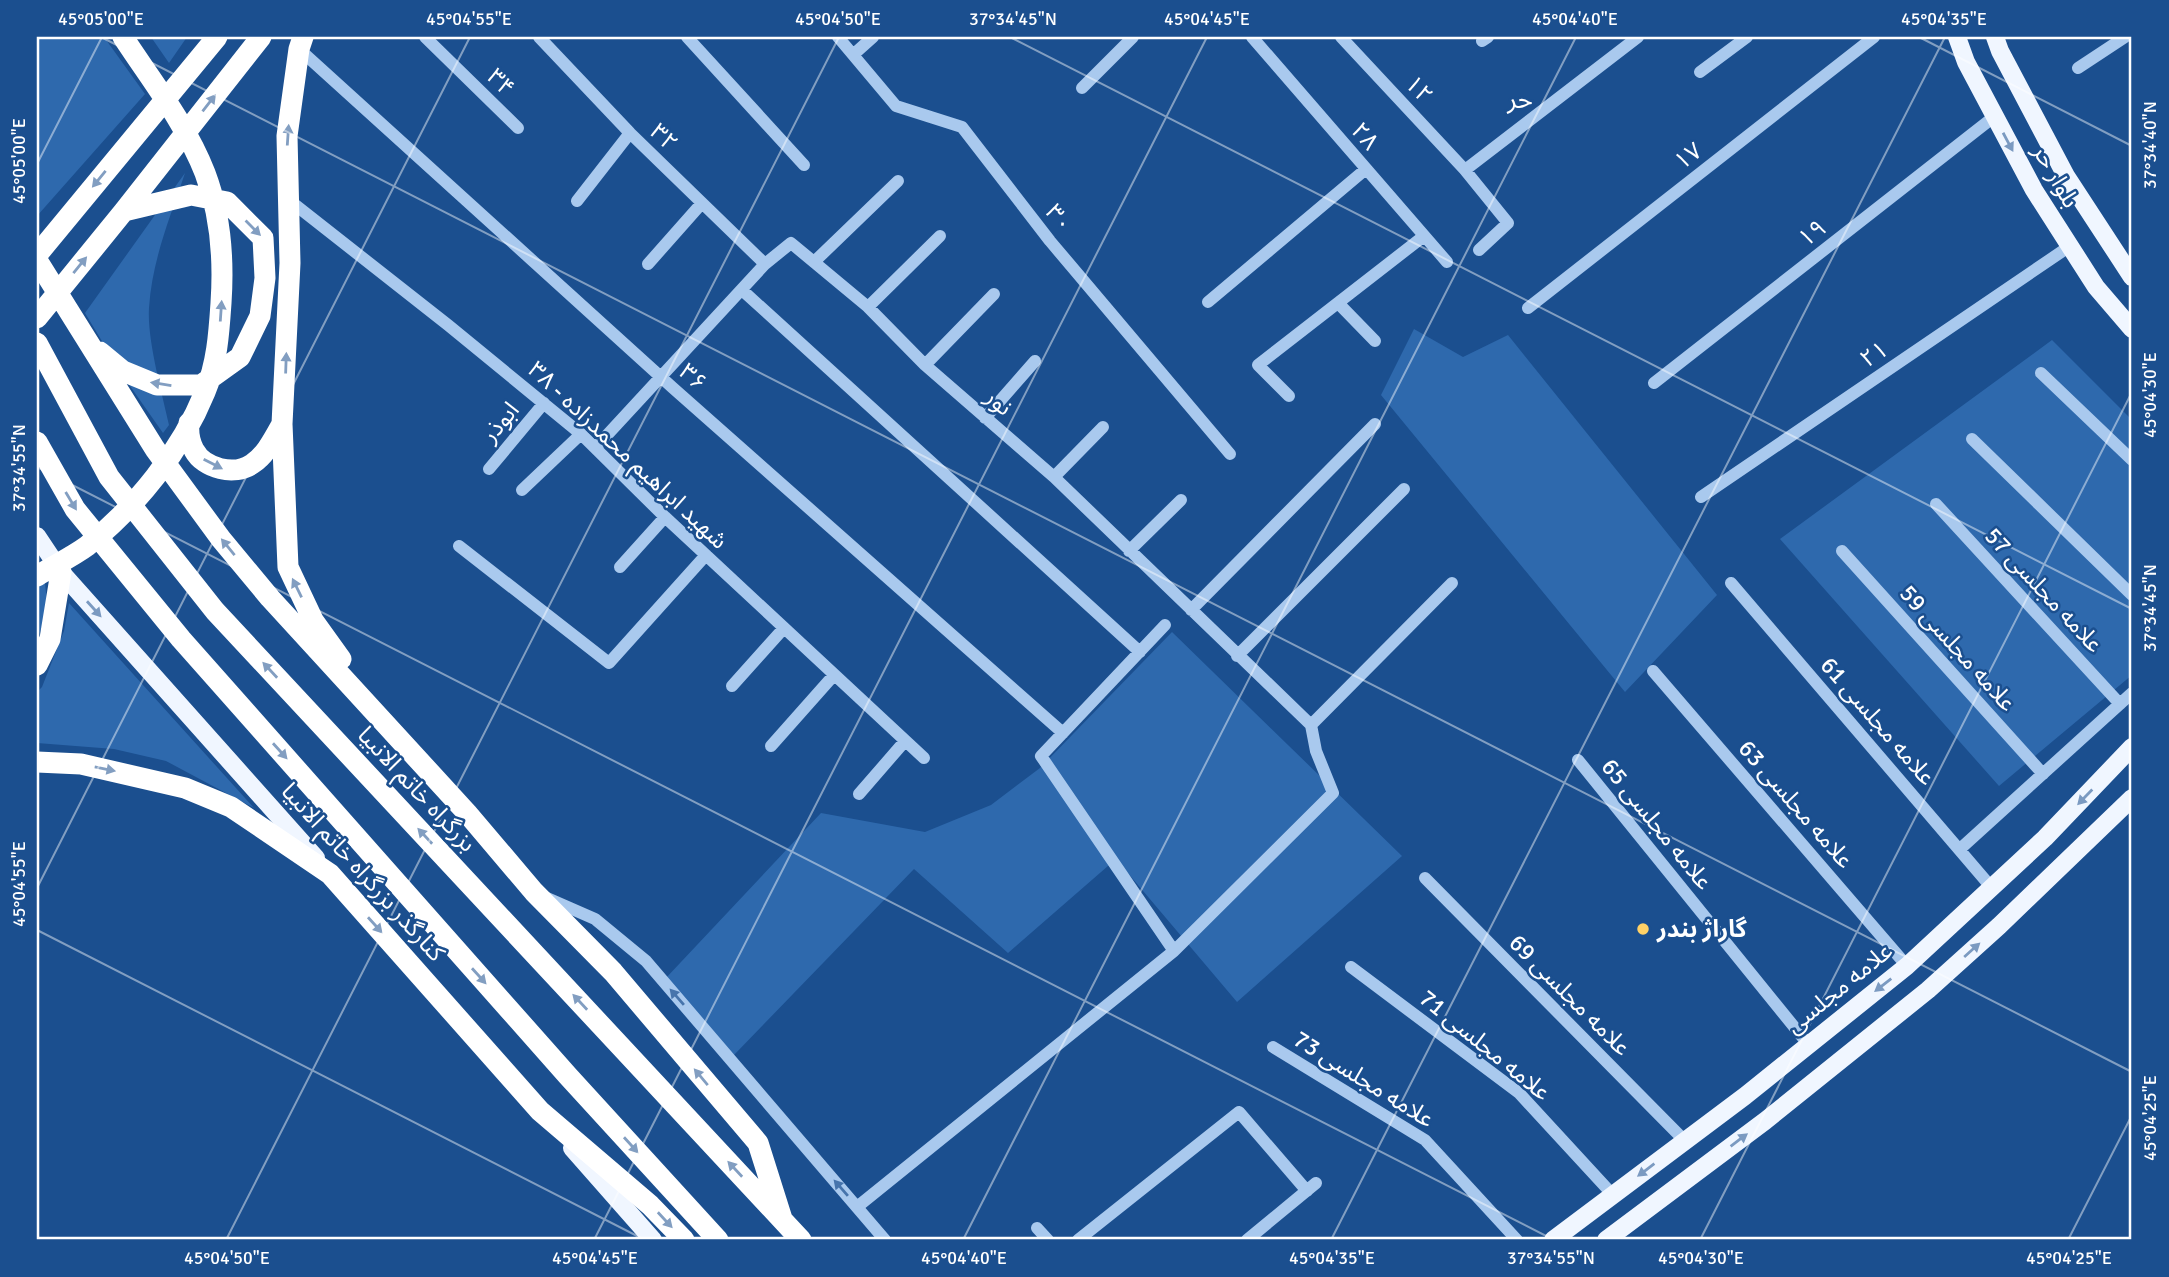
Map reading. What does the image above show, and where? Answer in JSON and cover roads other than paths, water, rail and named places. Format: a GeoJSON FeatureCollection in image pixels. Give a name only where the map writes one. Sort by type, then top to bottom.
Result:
{"type":"FeatureCollection","features":[{"type":"Feature","properties":{"kind":"highway"},"geometry":{"type":"LineString","coordinates":[[37,576],[86,546],[152,483],[178,447],[206,391],[219,343],[223,286],[221,227],[205,173],[181,126],[123,37]]}},
{"type":"Feature","properties":{"kind":"highway"},"geometry":{"type":"LineString","coordinates":[[183,78],[198,37]]}},
{"type":"Feature","properties":{"kind":"highway"},"geometry":{"type":"LineString","coordinates":[[37,255],[217,37]]}},
{"type":"Feature","properties":{"kind":"highway"},"geometry":{"type":"LineString","coordinates":[[37,318],[261,37]]}},
{"type":"Feature","properties":{"kind":"highway"},"geometry":{"type":"LineString","coordinates":[[301,43],[287,136],[290,263],[282,424],[288,567],[313,620],[350,672],[370,709]]}},
{"type":"Feature","properties":{"kind":"highway"},"geometry":{"type":"LineString","coordinates":[[124,211],[191,195],[227,202],[263,238],[265,278],[260,316],[240,357],[201,385],[189,409],[188,436],[194,452],[210,465],[229,471],[251,465],[268,449],[282,424]]}},
{"type":"Feature","properties":{"kind":"highway"},"geometry":{"type":"LineString","coordinates":[[37,260],[155,449],[221,539],[270,598],[467,813],[534,892],[613,972],[758,1143],[782,1219]]}},
{"type":"Feature","properties":{"kind":"highway"},"geometry":{"type":"LineString","coordinates":[[84,338],[123,371],[157,385],[201,385]]}},
{"type":"Feature","properties":{"kind":"highway","name":"بزرگراه خاتم الانبیا"},"geometry":{"type":"LineString","coordinates":[[37,343],[109,477],[215,611],[801,1240]]}},
{"type":"Feature","properties":{"kind":"highway"},"geometry":{"type":"LineString","coordinates":[[37,442],[75,509],[181,639],[568,1076],[718,1240]]}},
{"type":"Feature","properties":{"kind":"highway"},"geometry":{"type":"LineString","coordinates":[[37,665],[50,639],[61,572]]}},
{"type":"Feature","properties":{"kind":"highway"},"geometry":{"type":"LineString","coordinates":[[37,762],[81,764],[186,788],[231,807],[330,874]]}},
{"type":"Feature","properties":{"kind":"highway","name":"کنارگذر بزرگراه خاتم الانبیا"},"geometry":{"type":"LineString","coordinates":[[330,874],[540,1111]]}},
{"type":"Feature","properties":{"kind":"highway"},"geometry":{"type":"LineString","coordinates":[[540,1111],[650,1205],[684,1240]]}},
{"type":"Feature","properties":{"kind":"main road","name":"بلوار حر"},"geometry":{"type":"LineString","coordinates":[[1957,37],[1966,62],[2034,190],[2096,287],[2132,328]]}},
{"type":"Feature","properties":{"kind":"main road","name":"بلوار حر"},"geometry":{"type":"LineString","coordinates":[[1995,37],[2066,176],[2132,277]]}},
{"type":"Feature","properties":{"kind":"main road","name":"کنارگذر بزرگراه خاتم الانبیا"},"geometry":{"type":"LineString","coordinates":[[37,536],[61,572],[330,874]]}},
{"type":"Feature","properties":{"kind":"main road","name":"علامه مجلسی"},"geometry":{"type":"LineString","coordinates":[[1553,1240],[1745,1096],[1907,965],[2046,838],[2132,747]]}},
{"type":"Feature","properties":{"kind":"main road"},"geometry":{"type":"LineString","coordinates":[[1606,1240],[1765,1121],[1928,990],[2009,917],[2132,798]]}},
{"type":"Feature","properties":{"kind":"main road"},"geometry":{"type":"LineString","coordinates":[[1745,1096],[1765,1121]]}},
{"type":"Feature","properties":{"kind":"main road","name":"کنارگذر بزرگراه خاتم الانبیا"},"geometry":{"type":"LineString","coordinates":[[540,1111],[653,1240]]}},
{"type":"Feature","properties":{"kind":"street","name":"۳۴"},"geometry":{"type":"LineString","coordinates":[[425,37],[518,128]]}},
{"type":"Feature","properties":{"kind":"street","name":"۳۲"},"geometry":{"type":"LineString","coordinates":[[539,37],[630,133],[765,264]]}},
{"type":"Feature","properties":{"kind":"street"},"geometry":{"type":"LineString","coordinates":[[687,37],[804,165]]}},
{"type":"Feature","properties":{"kind":"street","name":"۳۰"},"geometry":{"type":"LineString","coordinates":[[838,37],[896,106],[962,127],[1050,241],[1230,454]]}},
{"type":"Feature","properties":{"kind":"street"},"geometry":{"type":"LineString","coordinates":[[854,54],[873,37]]}},
{"type":"Feature","properties":{"kind":"street"},"geometry":{"type":"LineString","coordinates":[[1082,88],[1133,37]]}},
{"type":"Feature","properties":{"kind":"street","name":"۲۸"},"geometry":{"type":"LineString","coordinates":[[1252,37],[1447,262]]}},
{"type":"Feature","properties":{"kind":"street","name":"۱۲"},"geometry":{"type":"LineString","coordinates":[[1341,37],[1465,170],[1508,223],[1479,250]]}},
{"type":"Feature","properties":{"kind":"street"},"geometry":{"type":"LineString","coordinates":[[1465,170],[1638,37]]}},
{"type":"Feature","properties":{"kind":"street"},"geometry":{"type":"LineString","coordinates":[[1700,72],[1747,37]]}},
{"type":"Feature","properties":{"kind":"street","name":"۱۷"},"geometry":{"type":"LineString","coordinates":[[1528,308],[1874,37]]}},
{"type":"Feature","properties":{"kind":"street"},"geometry":{"type":"LineString","coordinates":[[2078,68],[2125,37]]}},
{"type":"Feature","properties":{"kind":"street","name":"۳۶"},"geometry":{"type":"LineString","coordinates":[[301,43],[661,377],[1063,733]]}},
{"type":"Feature","properties":{"kind":"street","name":"۱۹"},"geometry":{"type":"LineString","coordinates":[[1654,383],[1995,116]]}},
{"type":"Feature","properties":{"kind":"street"},"geometry":{"type":"LineString","coordinates":[[577,201],[630,133]]}},
{"type":"Feature","properties":{"kind":"street"},"geometry":{"type":"LineString","coordinates":[[1208,302],[1366,169]]}},
{"type":"Feature","properties":{"kind":"street"},"geometry":{"type":"LineString","coordinates":[[814,262],[898,181]]}},
{"type":"Feature","properties":{"kind":"street","name":"شهید ابراهیم محمدزاده - ۳۸"},"geometry":{"type":"LineString","coordinates":[[288,199],[544,402],[596,447],[665,517],[924,758]]}},
{"type":"Feature","properties":{"kind":"street"},"geometry":{"type":"LineString","coordinates":[[648,264],[702,204]]}},
{"type":"Feature","properties":{"kind":"street"},"geometry":{"type":"LineString","coordinates":[[868,307],[940,236]]}},
{"type":"Feature","properties":{"kind":"street"},"geometry":{"type":"LineString","coordinates":[[1289,396],[1258,365],[1424,236]]}},
{"type":"Feature","properties":{"kind":"street","name":"نور"},"geometry":{"type":"LineString","coordinates":[[596,447],[765,264],[791,243],[868,307],[925,365],[1054,477],[1311,725]]}},
{"type":"Feature","properties":{"kind":"street","name":"۲۱"},"geometry":{"type":"LineString","coordinates":[[1702,497],[2070,246]]}},
{"type":"Feature","properties":{"kind":"street"},"geometry":{"type":"LineString","coordinates":[[742,290],[1140,652]]}},
{"type":"Feature","properties":{"kind":"street"},"geometry":{"type":"LineString","coordinates":[[925,365],[994,294]]}},
{"type":"Feature","properties":{"kind":"street"},"geometry":{"type":"LineString","coordinates":[[1338,303],[1375,341]]}},
{"type":"Feature","properties":{"kind":"street"},"geometry":{"type":"LineString","coordinates":[[985,418],[1035,361]]}},
{"type":"Feature","properties":{"kind":"street"},"geometry":{"type":"LineString","coordinates":[[2040,373],[2132,460]]}},
{"type":"Feature","properties":{"kind":"street","name":"ابوذر"},"geometry":{"type":"LineString","coordinates":[[489,469],[544,402]]}},
{"type":"Feature","properties":{"kind":"street"},"geometry":{"type":"LineString","coordinates":[[1191,610],[1375,424]]}},
{"type":"Feature","properties":{"kind":"street"},"geometry":{"type":"LineString","coordinates":[[1054,477],[1103,427]]}},
{"type":"Feature","properties":{"kind":"street"},"geometry":{"type":"LineString","coordinates":[[522,490],[581,434]]}},
{"type":"Feature","properties":{"kind":"street"},"geometry":{"type":"LineString","coordinates":[[1972,439],[2132,595]]}},
{"type":"Feature","properties":{"kind":"street"},"geometry":{"type":"LineString","coordinates":[[1237,656],[1404,489]]}},
{"type":"Feature","properties":{"kind":"street"},"geometry":{"type":"LineString","coordinates":[[1129,551],[1181,500]]}},
{"type":"Feature","properties":{"kind":"street","name":"علامه مجلسی 57"},"geometry":{"type":"LineString","coordinates":[[1936,504],[2120,704]]}},
{"type":"Feature","properties":{"kind":"street"},"geometry":{"type":"LineString","coordinates":[[620,567],[665,517]]}},
{"type":"Feature","properties":{"kind":"street"},"geometry":{"type":"LineString","coordinates":[[459,546],[609,663],[706,555]]}},
{"type":"Feature","properties":{"kind":"street","name":"علامه مجلسی 59"},"geometry":{"type":"LineString","coordinates":[[1842,551],[2043,774]]}},
{"type":"Feature","properties":{"kind":"street"},"geometry":{"type":"LineString","coordinates":[[857,1207],[1174,951],[1334,793],[1316,751],[1311,725],[1452,583]]}},
{"type":"Feature","properties":{"kind":"street","name":"علامه مجلسی 61"},"geometry":{"type":"LineString","coordinates":[[1731,583],[1992,888]]}},
{"type":"Feature","properties":{"kind":"street"},"geometry":{"type":"LineString","coordinates":[[1165,625],[1041,756],[1174,951]]}},
{"type":"Feature","properties":{"kind":"street"},"geometry":{"type":"LineString","coordinates":[[732,686],[784,628]]}},
{"type":"Feature","properties":{"kind":"street","name":"علامه مجلسی 63"},"geometry":{"type":"LineString","coordinates":[[1653,671],[1907,965]]}},
{"type":"Feature","properties":{"kind":"street"},"geometry":{"type":"LineString","coordinates":[[771,746],[834,675]]}},
{"type":"Feature","properties":{"kind":"street"},"geometry":{"type":"LineString","coordinates":[[1960,849],[2132,693]]}},
{"type":"Feature","properties":{"kind":"street"},"geometry":{"type":"LineString","coordinates":[[859,794],[905,741]]}},
{"type":"Feature","properties":{"kind":"street","name":"علامه مجلسی 65"},"geometry":{"type":"LineString","coordinates":[[1578,760],[1808,1044]]}},
{"type":"Feature","properties":{"kind":"street","name":"علامه مجلسی 69"},"geometry":{"type":"LineString","coordinates":[[1425,878],[1685,1141]]}},
{"type":"Feature","properties":{"kind":"street"},"geometry":{"type":"LineString","coordinates":[[534,892],[595,919],[646,961],[885,1240]]}},
{"type":"Feature","properties":{"kind":"street","name":"علامه مجلسی 71"},"geometry":{"type":"LineString","coordinates":[[1351,967],[1519,1093],[1613,1195]]}},
{"type":"Feature","properties":{"kind":"street","name":"علامه مجلسی 73"},"geometry":{"type":"LineString","coordinates":[[1273,1047],[1425,1140],[1517,1240]]}},
{"type":"Feature","properties":{"kind":"street"},"geometry":{"type":"LineString","coordinates":[[1078,1240],[1239,1112],[1312,1187],[1247,1240]]}},
{"type":"Feature","properties":{"kind":"street"},"geometry":{"type":"LineString","coordinates":[[1037,1228],[1048,1240]]}},
{"type":"Feature","properties":{"kind":"place","name":"گاراژ بندر"},"geometry":{"type":"Point","coordinates":[1643,929]}},
{"type":"Feature","properties":{"kind":"district","name":"حر"},"geometry":{"type":"Point","coordinates":[1520,99]}}]}
